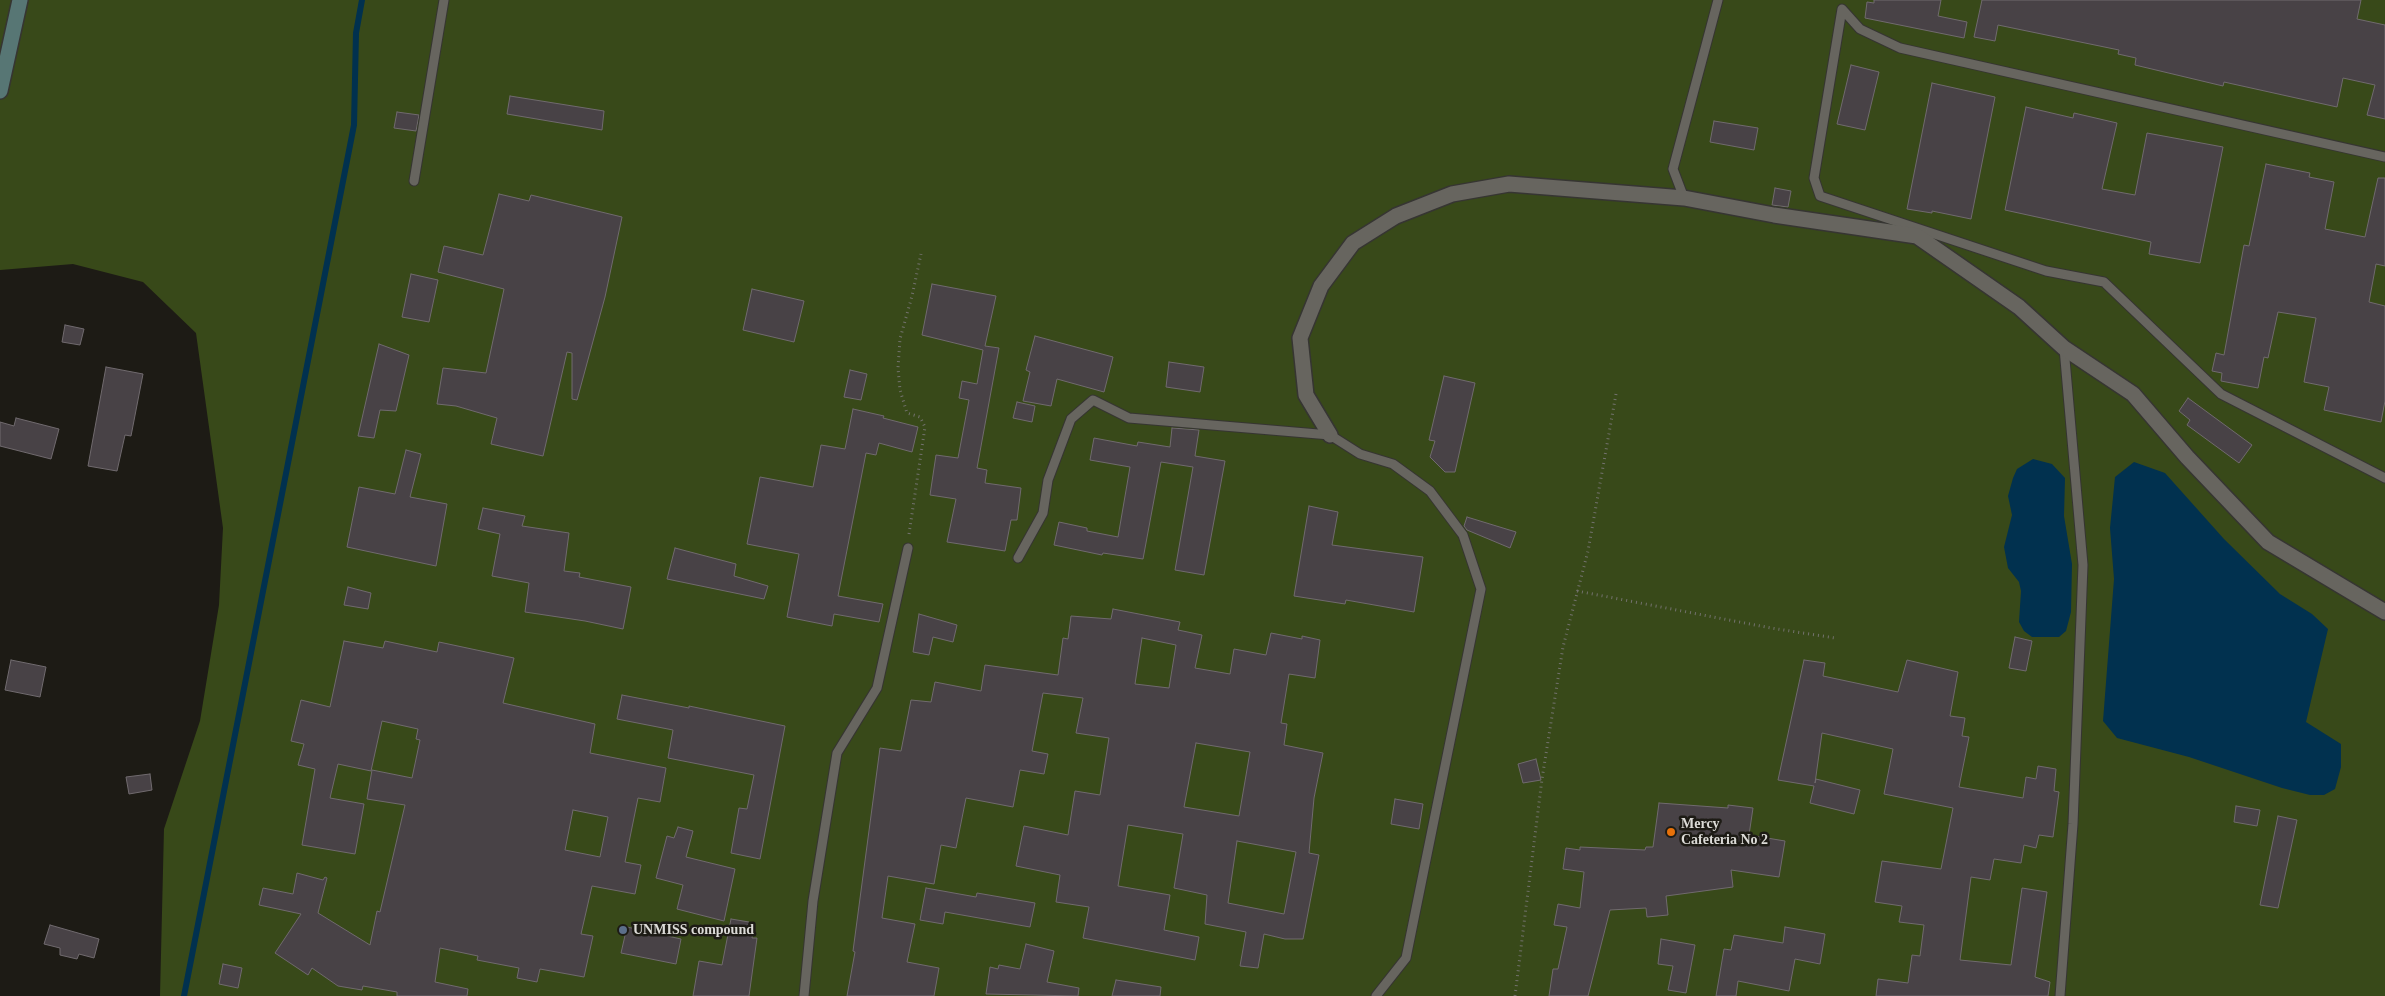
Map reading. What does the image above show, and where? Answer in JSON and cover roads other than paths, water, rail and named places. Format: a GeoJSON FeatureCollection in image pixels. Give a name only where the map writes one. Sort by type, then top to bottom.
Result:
{"type":"FeatureCollection","features":[{"type":"Feature","properties":{"kind":"street"},"geometry":{"type":"LineString","coordinates":[[0,91],[20,0]]}},
{"type":"Feature","properties":{"kind":"street"},"geometry":{"type":"LineString","coordinates":[[1330,435],[1306,395],[1300,338],[1320,286],[1352,243],[1396,216],[1452,194],[1509,184],[1684,198],[1774,215],[1917,236],[2019,307],[2064,348],[2133,394],[2187,457],[2268,542],[2385,612]]}},
{"type":"Feature","properties":{"kind":"lane"},"geometry":{"type":"LineString","coordinates":[[414,181],[444,0]]}},
{"type":"Feature","properties":{"kind":"lane"},"geometry":{"type":"LineString","coordinates":[[1684,198],[1673,169],[1718,0]]}},
{"type":"Feature","properties":{"kind":"lane"},"geometry":{"type":"LineString","coordinates":[[1843,5],[1860,29],[1900,48],[2364,154],[2385,157]]}},
{"type":"Feature","properties":{"kind":"lane"},"geometry":{"type":"LineString","coordinates":[[1843,5],[1814,178],[1820,196],[2046,271],[2104,282],[2220,394],[2385,478]]}},
{"type":"Feature","properties":{"kind":"lane"},"geometry":{"type":"LineString","coordinates":[[2060,996],[2073,824],[2083,565],[2064,348]]}},
{"type":"Feature","properties":{"kind":"lane"},"geometry":{"type":"LineString","coordinates":[[1018,558],[1043,514],[1048,480],[1071,420],[1093,400],[1129,418],[1330,435],[1360,454],[1393,464],[1430,491],[1463,535],[1481,588],[1406,958],[1377,994],[1388,996]]}},
{"type":"Feature","properties":{"kind":"lane"},"geometry":{"type":"LineString","coordinates":[[804,996],[812,900],[837,753],[878,688],[908,548]]}},
{"type":"Feature","properties":{"kind":"water"},"geometry":{"type":"Polygon","coordinates":[[[2033,459],[2052,464],[2065,478],[2064,516],[2072,564],[2071,612],[2066,631],[2059,637],[2032,637],[2024,631],[2019,622],[2021,591],[2019,582],[2008,568],[2004,547],[2012,515],[2008,496],[2013,478],[2017,469],[2033,459]]]}},
{"type":"Feature","properties":{"kind":"water"},"geometry":{"type":"Polygon","coordinates":[[[2134,462],[2165,473],[2224,539],[2280,594],[2312,614],[2328,629],[2306,722],[2341,744],[2341,767],[2335,789],[2324,795],[2310,795],[2282,788],[2189,757],[2117,738],[2103,721],[2114,579],[2110,528],[2115,477],[2134,462]]]}},
{"type":"Feature","properties":{"kind":"waterway"},"geometry":{"type":"LineString","coordinates":[[184,996],[354,125],[356,33],[362,0]]}},
{"type":"Feature","properties":{"kind":"place","name":"Mercy Cafeteria No 2"},"geometry":{"type":"Point","coordinates":[1671,832]}},
{"type":"Feature","properties":{"kind":"place","name":"UNMISS compound"},"geometry":{"type":"Point","coordinates":[623,930]}}]}
